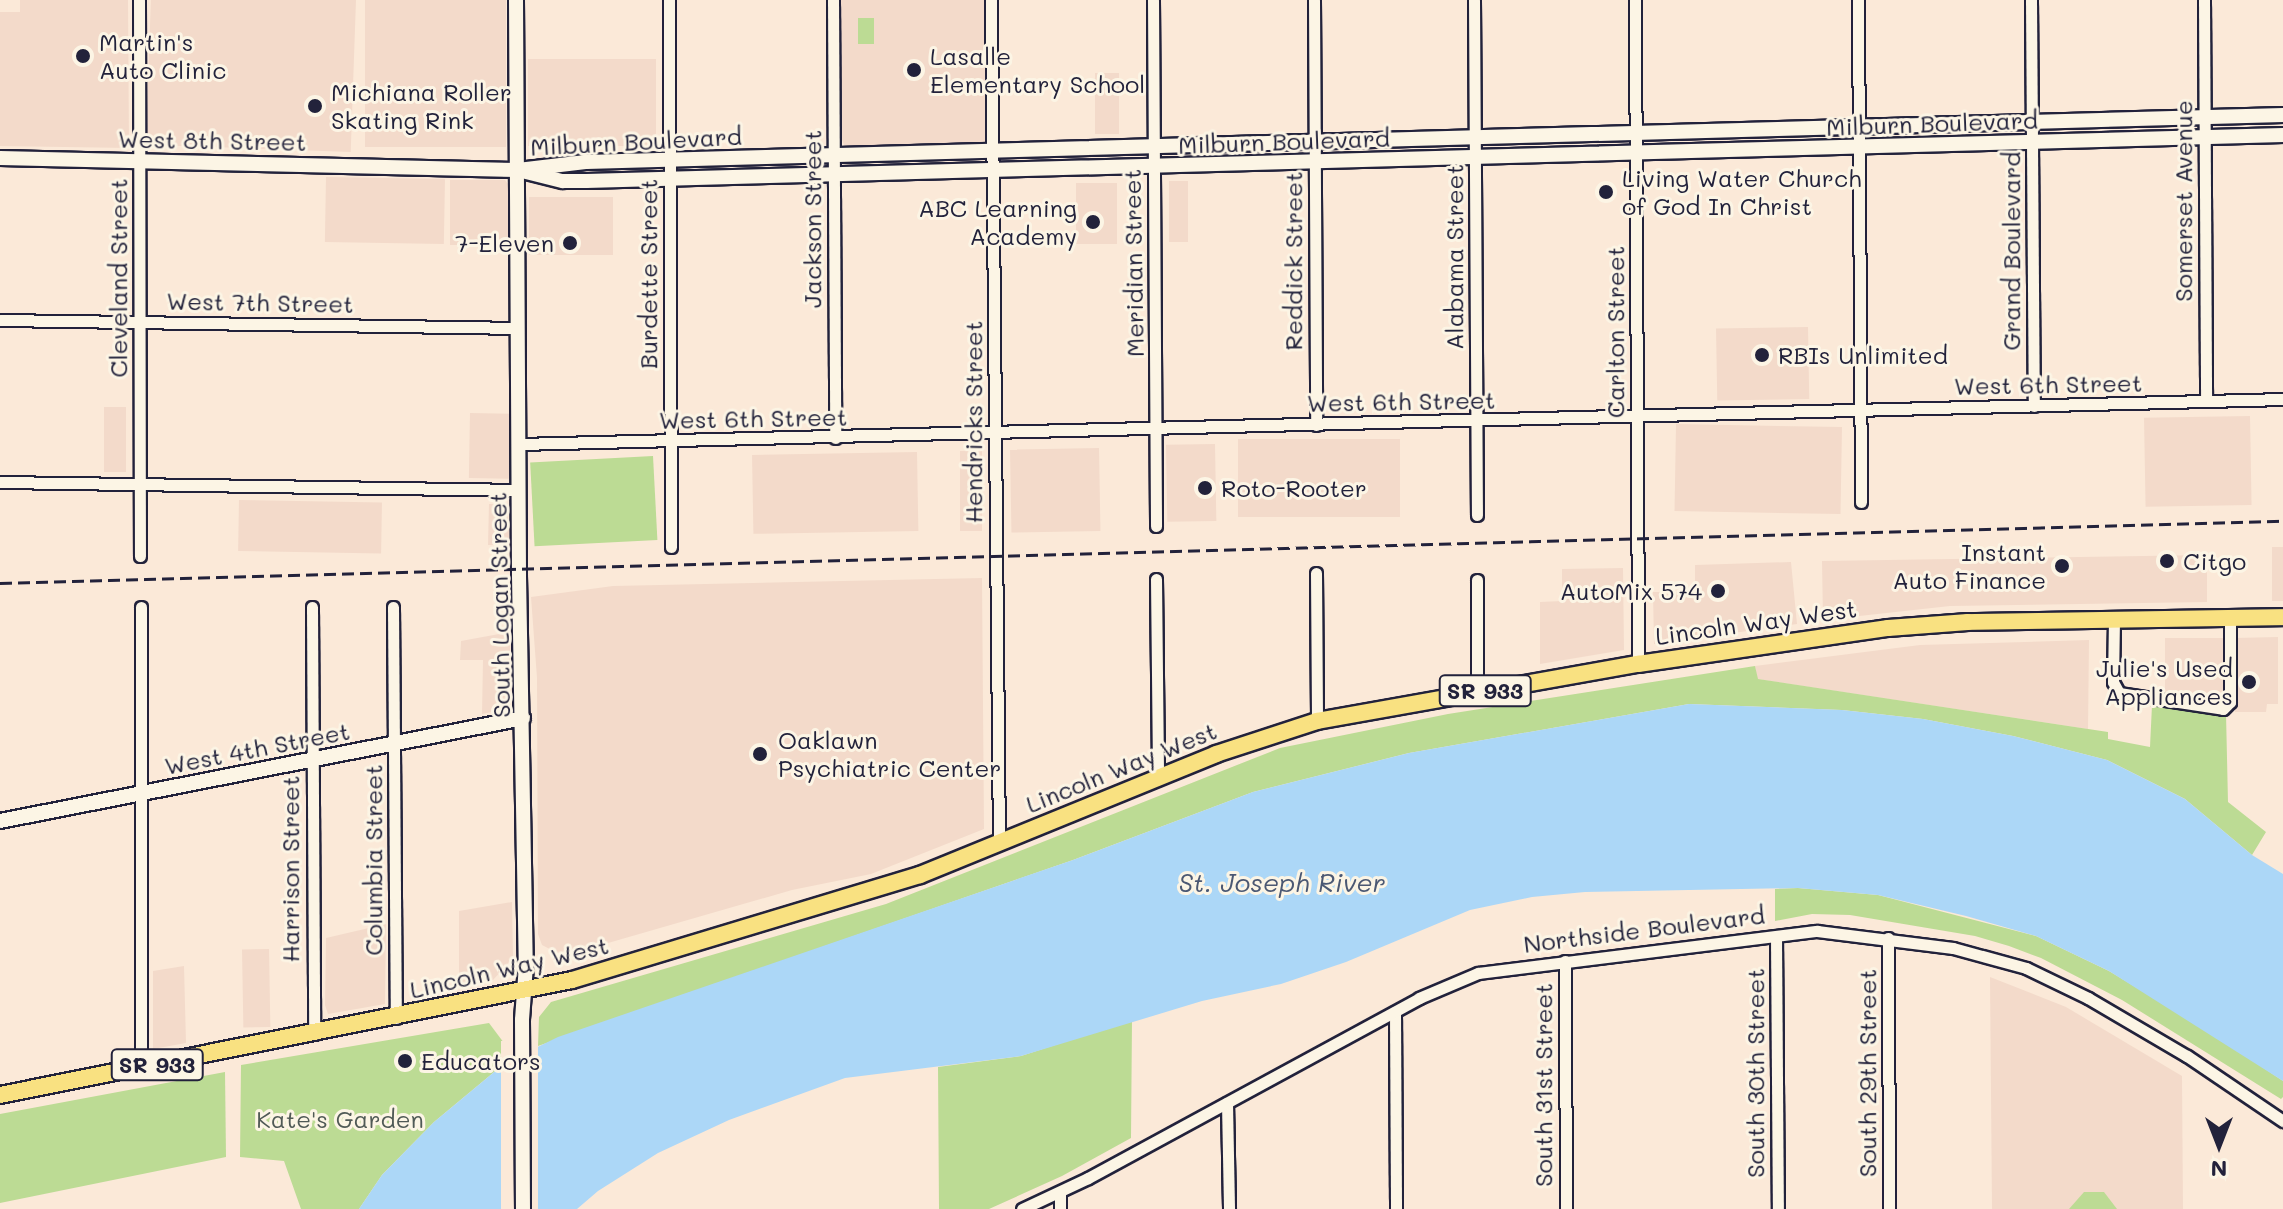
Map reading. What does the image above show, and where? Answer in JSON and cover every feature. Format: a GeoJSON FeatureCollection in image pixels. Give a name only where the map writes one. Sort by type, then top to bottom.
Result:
{"type":"FeatureCollection","features":[{"type":"Feature","properties":{"kind":"main road","name":"Lincoln Way West"},"geometry":{"type":"LineString","coordinates":[[0,1095],[523,992],[843,900],[999,843],[1257,738],[1317,721],[1638,664],[1888,628],[1968,622],[2283,617]]}},
{"type":"Feature","properties":{"kind":"street","name":"Cleveland Street"},"geometry":{"type":"LineString","coordinates":[[139,0],[140,556]]}},
{"type":"Feature","properties":{"kind":"street","name":"South Logan Street"},"geometry":{"type":"LineString","coordinates":[[516,0],[526,965],[522,1020],[523,1209]]}},
{"type":"Feature","properties":{"kind":"street","name":"Burdette Street"},"geometry":{"type":"LineString","coordinates":[[669,0],[671,547]]}},
{"type":"Feature","properties":{"kind":"street","name":"Jackson Street"},"geometry":{"type":"LineString","coordinates":[[833,0],[835,438]]}},
{"type":"Feature","properties":{"kind":"street","name":"Hendricks Street"},"geometry":{"type":"LineString","coordinates":[[991,0],[999,843]]}},
{"type":"Feature","properties":{"kind":"street","name":"Meridian Street"},"geometry":{"type":"LineString","coordinates":[[1153,0],[1156,526]]}},
{"type":"Feature","properties":{"kind":"street","name":"Reddick Street"},"geometry":{"type":"LineString","coordinates":[[1314,0],[1316,425]]}},
{"type":"Feature","properties":{"kind":"street","name":"Alabama Street"},"geometry":{"type":"LineString","coordinates":[[1474,0],[1477,515]]}},
{"type":"Feature","properties":{"kind":"street","name":"Carlton Street"},"geometry":{"type":"LineString","coordinates":[[1635,0],[1638,664]]}},
{"type":"Feature","properties":{"kind":"street"},"geometry":{"type":"LineString","coordinates":[[1858,0],[1861,502]]}},
{"type":"Feature","properties":{"kind":"street","name":"Grand Boulevard"},"geometry":{"type":"LineString","coordinates":[[2031,0],[2034,406]]}},
{"type":"Feature","properties":{"kind":"street","name":"Somerset Avenue"},"geometry":{"type":"LineString","coordinates":[[2204,0],[2206,401]]}},
{"type":"Feature","properties":{"kind":"street","name":"Milburn Boulevard"},"geometry":{"type":"LineString","coordinates":[[518,170],[586,162],[670,159],[2283,115]]}},
{"type":"Feature","properties":{"kind":"street","name":"Milburn Boulevard"},"geometry":{"type":"LineString","coordinates":[[518,170],[563,181],[670,179],[2283,135]]}},
{"type":"Feature","properties":{"kind":"street","name":"West 8th Street"},"geometry":{"type":"LineString","coordinates":[[0,158],[518,170]]}},
{"type":"Feature","properties":{"kind":"street","name":"West 7th Street"},"geometry":{"type":"LineString","coordinates":[[0,320],[518,328]]}},
{"type":"Feature","properties":{"kind":"street","name":"West 6th Street"},"geometry":{"type":"LineString","coordinates":[[519,444],[2283,399]]}},
{"type":"Feature","properties":{"kind":"street"},"geometry":{"type":"LineString","coordinates":[[0,482],[519,490]]}},
{"type":"Feature","properties":{"kind":"street"},"geometry":{"type":"LineString","coordinates":[[1316,573],[1317,721]]}},
{"type":"Feature","properties":{"kind":"street"},"geometry":{"type":"LineString","coordinates":[[1156,579],[1158,779]]}},
{"type":"Feature","properties":{"kind":"street"},"geometry":{"type":"LineString","coordinates":[[1477,580],[1477,692]]}},
{"type":"Feature","properties":{"kind":"street"},"geometry":{"type":"LineString","coordinates":[[141,607],[141,1068]]}},
{"type":"Feature","properties":{"kind":"street","name":"Harrison Street"},"geometry":{"type":"LineString","coordinates":[[312,607],[314,1034]]}},
{"type":"Feature","properties":{"kind":"street","name":"Columbia Street"},"geometry":{"type":"LineString","coordinates":[[393,607],[396,1018]]}},
{"type":"Feature","properties":{"kind":"street"},"geometry":{"type":"LineString","coordinates":[[2114,619],[2113,682],[2119,693],[2223,709],[2230,702],[2230,618]]}},
{"type":"Feature","properties":{"kind":"street","name":"West 4th Street"},"geometry":{"type":"LineString","coordinates":[[0,821],[523,718]]}},
{"type":"Feature","properties":{"kind":"street","name":"Northside Boulevard"},"geometry":{"type":"LineString","coordinates":[[1022,1209],[1060,1192],[1395,1012],[1478,973],[1817,931],[1888,938],[1992,957],[2059,983],[2187,1056],[2283,1121]]}},
{"type":"Feature","properties":{"kind":"street","name":"South 30th Street"},"geometry":{"type":"LineString","coordinates":[[1776,937],[1778,1209]]}},
{"type":"Feature","properties":{"kind":"street","name":"South 29th Street"},"geometry":{"type":"LineString","coordinates":[[1888,938],[1889,1209]]}},
{"type":"Feature","properties":{"kind":"street","name":"South 31st Street"},"geometry":{"type":"LineString","coordinates":[[1565,961],[1566,1209]]}},
{"type":"Feature","properties":{"kind":"street"},"geometry":{"type":"LineString","coordinates":[[1395,1012],[1396,1209]]}},
{"type":"Feature","properties":{"kind":"street"},"geometry":{"type":"LineString","coordinates":[[1227,1103],[1229,1209]]}},
{"type":"Feature","properties":{"kind":"street"},"geometry":{"type":"LineString","coordinates":[[1060,1192],[1060,1209]]}},
{"type":"Feature","properties":{"kind":"shaded area"},"geometry":{"type":"Polygon","coordinates":[[[20,0],[128,0],[129,148],[0,146],[0,12],[20,12],[20,0]]]}},
{"type":"Feature","properties":{"kind":"shaded area"},"geometry":{"type":"Polygon","coordinates":[[[151,0],[356,0],[351,152],[146,145],[151,0]]]}},
{"type":"Feature","properties":{"kind":"shaded area"},"geometry":{"type":"Polygon","coordinates":[[[365,0],[506,0],[506,147],[365,147],[365,0]]]}},
{"type":"Feature","properties":{"kind":"shaded area","name":"Lasalle Elementary School"},"geometry":{"type":"Polygon","coordinates":[[[841,0],[986,0],[987,140],[984,144],[851,150],[845,147],[842,140],[841,0]]]}},
{"type":"Feature","properties":{"kind":"shaded area"},"geometry":{"type":"Polygon","coordinates":[[[528,59],[656,59],[656,146],[528,146],[528,59]]]}},
{"type":"Feature","properties":{"kind":"shaded area"},"geometry":{"type":"Polygon","coordinates":[[[1095,73],[1119,73],[1119,134],[1095,134],[1095,73]]]}},
{"type":"Feature","properties":{"kind":"shaded area"},"geometry":{"type":"Polygon","coordinates":[[[326,177],[445,179],[444,244],[325,242],[326,177]]]}},
{"type":"Feature","properties":{"kind":"shaded area"},"geometry":{"type":"Polygon","coordinates":[[[450,180],[505,180],[508,184],[509,245],[450,245],[450,180]]]}},
{"type":"Feature","properties":{"kind":"shaded area"},"geometry":{"type":"Polygon","coordinates":[[[1169,181],[1188,181],[1188,242],[1169,242],[1169,181]]]}},
{"type":"Feature","properties":{"kind":"shaded area"},"geometry":{"type":"Polygon","coordinates":[[[1076,183],[1117,183],[1117,244],[1076,244],[1076,183]]]}},
{"type":"Feature","properties":{"kind":"shaded area"},"geometry":{"type":"Polygon","coordinates":[[[529,197],[613,197],[613,255],[529,255],[529,197]]]}},
{"type":"Feature","properties":{"kind":"shaded area"},"geometry":{"type":"Polygon","coordinates":[[[1808,327],[1809,399],[1717,401],[1716,329],[1808,327]]]}},
{"type":"Feature","properties":{"kind":"shaded area"},"geometry":{"type":"Polygon","coordinates":[[[104,407],[126,407],[126,472],[104,472],[104,407]]]}},
{"type":"Feature","properties":{"kind":"shaded area"},"geometry":{"type":"Polygon","coordinates":[[[470,413],[510,414],[509,479],[469,478],[470,413]]]}},
{"type":"Feature","properties":{"kind":"shaded area"},"geometry":{"type":"Polygon","coordinates":[[[2250,416],[2252,505],[2146,507],[2144,418],[2250,416]]]}},
{"type":"Feature","properties":{"kind":"shaded area"},"geometry":{"type":"Polygon","coordinates":[[[1676,424],[1842,427],[1840,514],[1675,511],[1676,424]]]}},
{"type":"Feature","properties":{"kind":"shaded area"},"geometry":{"type":"Polygon","coordinates":[[[1238,439],[1400,439],[1400,517],[1238,517],[1238,439]]]}},
{"type":"Feature","properties":{"kind":"shaded area"},"geometry":{"type":"Polygon","coordinates":[[[1215,444],[1216,521],[1167,522],[1166,445],[1215,444]]]}},
{"type":"Feature","properties":{"kind":"shaded area"},"geometry":{"type":"Polygon","coordinates":[[[1099,448],[1100,531],[1011,533],[1010,450],[1099,448]]]}},
{"type":"Feature","properties":{"kind":"shaded area"},"geometry":{"type":"Polygon","coordinates":[[[960,451],[982,451],[982,531],[960,531],[960,451]]]}},
{"type":"Feature","properties":{"kind":"shaded area"},"geometry":{"type":"Polygon","coordinates":[[[917,452],[918,531],[753,534],[752,455],[917,452]]]}},
{"type":"Feature","properties":{"kind":"shaded area"},"geometry":{"type":"Polygon","coordinates":[[[239,500],[382,502],[381,553],[238,551],[239,500]]]}},
{"type":"Feature","properties":{"kind":"shaded area"},"geometry":{"type":"Polygon","coordinates":[[[489,504],[507,504],[510,545],[488,545],[489,504]]]}},
{"type":"Feature","properties":{"kind":"shaded area"},"geometry":{"type":"Polygon","coordinates":[[[2272,547],[2283,547],[2283,601],[2272,601],[2272,547]]]}},
{"type":"Feature","properties":{"kind":"shaded area"},"geometry":{"type":"Polygon","coordinates":[[[2207,555],[2207,602],[1950,606],[1823,620],[1822,561],[2207,555]]]}},
{"type":"Feature","properties":{"kind":"shaded area"},"geometry":{"type":"Polygon","coordinates":[[[1791,562],[1797,624],[1654,644],[1653,592],[1695,592],[1695,565],[1791,562]]]}},
{"type":"Feature","properties":{"kind":"shaded area"},"geometry":{"type":"Polygon","coordinates":[[[1623,568],[1624,650],[1540,664],[1540,602],[1562,601],[1562,569],[1623,568]]]}},
{"type":"Feature","properties":{"kind":"shaded area","name":"Oaklawn Psychiatric Center"},"geometry":{"type":"Polygon","coordinates":[[[982,578],[984,829],[871,874],[792,890],[563,956],[542,945],[538,934],[537,678],[531,597],[613,586],[982,578]]]}},
{"type":"Feature","properties":{"kind":"shaded area"},"geometry":{"type":"Polygon","coordinates":[[[510,632],[511,708],[482,714],[483,660],[460,660],[461,641],[510,632]]]}},
{"type":"Feature","properties":{"kind":"shaded area"},"geometry":{"type":"Polygon","coordinates":[[[2278,637],[2278,704],[2267,704],[2266,712],[2235,712],[2235,638],[2278,637]]]}},
{"type":"Feature","properties":{"kind":"shaded area"},"geometry":{"type":"Polygon","coordinates":[[[2165,638],[2225,638],[2226,702],[2222,706],[2165,697],[2165,638]]]}},
{"type":"Feature","properties":{"kind":"shaded area"},"geometry":{"type":"Polygon","coordinates":[[[2089,640],[2088,729],[1757,679],[1755,666],[1920,645],[2089,640]]]}},
{"type":"Feature","properties":{"kind":"shaded area"},"geometry":{"type":"Polygon","coordinates":[[[512,902],[513,958],[493,980],[459,988],[459,911],[512,902]]]}},
{"type":"Feature","properties":{"kind":"shaded area"},"geometry":{"type":"Polygon","coordinates":[[[386,924],[385,1004],[328,1014],[325,1005],[326,938],[386,924]]]}},
{"type":"Feature","properties":{"kind":"shaded area"},"geometry":{"type":"Polygon","coordinates":[[[242,949],[269,949],[270,1027],[243,1027],[242,949]]]}},
{"type":"Feature","properties":{"kind":"shaded area"},"geometry":{"type":"Polygon","coordinates":[[[184,966],[186,1043],[153,1049],[153,971],[184,966]]]}},
{"type":"Feature","properties":{"kind":"shaded area"},"geometry":{"type":"Polygon","coordinates":[[[1990,977],[2066,1007],[2182,1076],[2183,1209],[1992,1209],[1990,977]]]}},
{"type":"Feature","properties":{"kind":"green space"},"geometry":{"type":"Polygon","coordinates":[[[858,18],[874,18],[874,44],[858,44],[858,18]]]}},
{"type":"Feature","properties":{"kind":"green space"},"geometry":{"type":"Polygon","coordinates":[[[653,456],[657,540],[535,546],[530,462],[653,456]]]}},
{"type":"Feature","properties":{"kind":"green space"},"geometry":{"type":"Polygon","coordinates":[[[1755,666],[1758,679],[2108,732],[2108,739],[2150,747],[2152,705],[2216,715],[2226,713],[2228,802],[2266,832],[2252,855],[2185,799],[2107,760],[2013,736],[1923,719],[1842,710],[1689,704],[1409,753],[1253,792],[1073,860],[538,1046],[539,1017],[551,1002],[886,904],[1280,748],[1448,714],[1755,666]]]}},
{"type":"Feature","properties":{"kind":"green space"},"geometry":{"type":"Polygon","coordinates":[[[1775,889],[1878,895],[2036,936],[2109,971],[2210,1032],[2283,1081],[2283,1097],[2281,1099],[2122,1000],[2041,958],[2009,946],[1975,936],[1850,915],[1812,914],[1775,921],[1775,889]]]}},
{"type":"Feature","properties":{"kind":"green space"},"geometry":{"type":"Polygon","coordinates":[[[1132,1020],[1131,1138],[1062,1176],[989,1209],[939,1209],[938,1067],[1021,1056],[1132,1020]]]}},
{"type":"Feature","properties":{"kind":"green space","name":"Kate's Garden"},"geometry":{"type":"Polygon","coordinates":[[[489,1023],[504,1043],[505,1063],[434,1122],[382,1175],[359,1209],[301,1209],[284,1161],[240,1157],[241,1065],[489,1023]]]}},
{"type":"Feature","properties":{"kind":"green space"},"geometry":{"type":"Polygon","coordinates":[[[225,1072],[226,1157],[0,1203],[0,1114],[225,1072]]]}},
{"type":"Feature","properties":{"kind":"green space"},"geometry":{"type":"Polygon","coordinates":[[[2084,1192],[2104,1192],[2117,1209],[2069,1209],[2084,1192]]]}},
{"type":"Feature","properties":{"kind":"water","name":"St. Joseph River"},"geometry":{"type":"Polygon","coordinates":[[[1689,704],[1842,710],[1923,719],[2013,736],[2107,760],[2185,799],[2252,855],[2283,874],[2283,1081],[2109,971],[2036,936],[1966,916],[1878,895],[1798,888],[1585,892],[1532,897],[1470,910],[1346,962],[1281,984],[1202,1001],[1021,1056],[845,1078],[729,1120],[658,1153],[598,1191],[577,1209],[359,1209],[382,1175],[434,1122],[505,1063],[558,1037],[1073,860],[1253,792],[1409,753],[1689,704]]]}},
{"type":"Feature","properties":{"kind":"pier"},"geometry":{"type":"Polygon","coordinates":[[[501,1041],[538,1041],[538,1209],[501,1209],[501,1041]]]}},
{"type":"Feature","properties":{"kind":"railway"},"geometry":{"type":"LineString","coordinates":[[0,583],[2283,521]]}},
{"type":"Feature","properties":{"kind":"place","name":"Martin's Auto Clinic"},"geometry":{"type":"Point","coordinates":[83,56]}},
{"type":"Feature","properties":{"kind":"place","name":"Lasalle Elementary School"},"geometry":{"type":"Point","coordinates":[914,70]}},
{"type":"Feature","properties":{"kind":"place","name":"Michiana Roller Skating Rink"},"geometry":{"type":"Point","coordinates":[315,106]}},
{"type":"Feature","properties":{"kind":"place","name":"Living Water Church of God In Christ"},"geometry":{"type":"Point","coordinates":[1606,192]}},
{"type":"Feature","properties":{"kind":"place","name":"ABC Learning Academy"},"geometry":{"type":"Point","coordinates":[1093,222]}},
{"type":"Feature","properties":{"kind":"place","name":"7-Eleven"},"geometry":{"type":"Point","coordinates":[570,243]}},
{"type":"Feature","properties":{"kind":"place","name":"RBIs Unlimited"},"geometry":{"type":"Point","coordinates":[1762,355]}},
{"type":"Feature","properties":{"kind":"place","name":"Roto-Rooter"},"geometry":{"type":"Point","coordinates":[1205,488]}},
{"type":"Feature","properties":{"kind":"place","name":"Citgo"},"geometry":{"type":"Point","coordinates":[2167,561]}},
{"type":"Feature","properties":{"kind":"place","name":"Instant Auto Finance"},"geometry":{"type":"Point","coordinates":[2062,566]}},
{"type":"Feature","properties":{"kind":"place","name":"AutoMix 574"},"geometry":{"type":"Point","coordinates":[1718,591]}},
{"type":"Feature","properties":{"kind":"place","name":"Julie's Used Appliances"},"geometry":{"type":"Point","coordinates":[2249,682]}},
{"type":"Feature","properties":{"kind":"place","name":"Oaklawn Psychiatric Center"},"geometry":{"type":"Point","coordinates":[760,754]}},
{"type":"Feature","properties":{"kind":"place","name":"Educators"},"geometry":{"type":"Point","coordinates":[405,1061]}}]}
